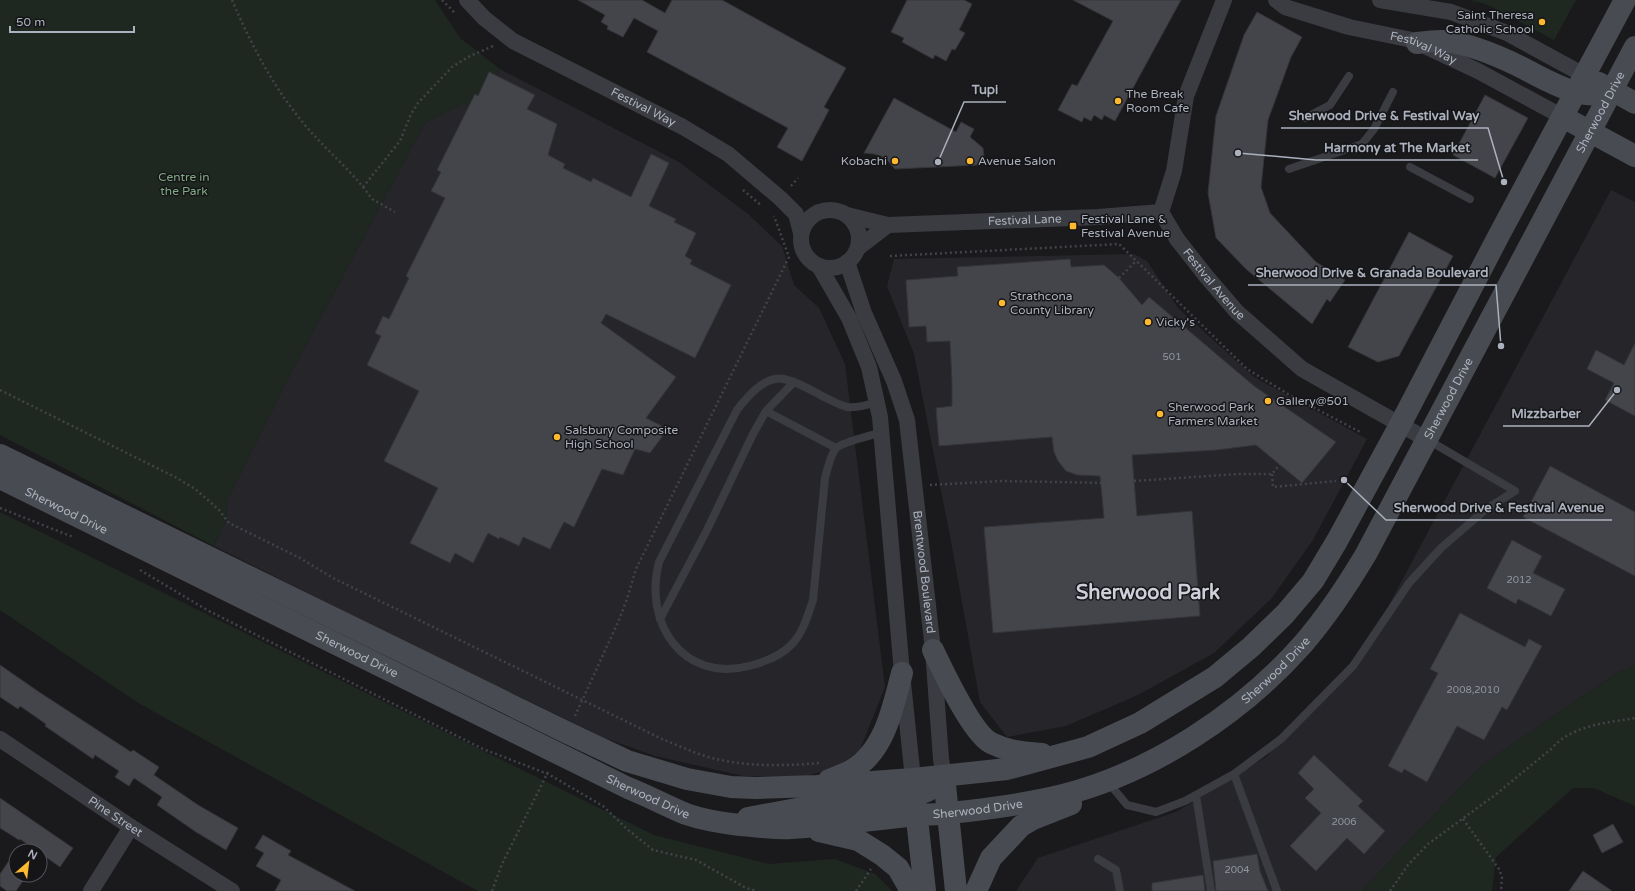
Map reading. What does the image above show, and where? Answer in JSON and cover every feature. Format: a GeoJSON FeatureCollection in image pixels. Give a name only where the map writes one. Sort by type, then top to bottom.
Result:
{"type":"FeatureCollection","features":[{"type":"Feature","properties":{"kind":"main road","name":"Sherwood Drive"},"geometry":{"type":"LineString","coordinates":[[0,478],[628,788],[688,814],[721,822],[768,828],[804,827],[915,796],[944,776],[1007,769],[1061,755],[1088,747],[1140,723],[1215,677],[1252,647],[1285,614],[1312,581],[1337,541],[1400,425],[1625,0]]}},
{"type":"Feature","properties":{"kind":"main road"},"geometry":{"type":"LineString","coordinates":[[1417,43],[1443,41],[1470,47],[1506,60],[1550,82],[1580,83],[1612,91],[1635,103]]}},
{"type":"Feature","properties":{"kind":"main road","name":"Sherwood Drive"},"geometry":{"type":"LineString","coordinates":[[0,455],[627,761],[687,779],[731,787],[756,788],[817,786],[915,796],[949,814],[1006,806],[1063,795],[1107,781],[1165,754],[1221,718],[1252,694],[1284,664],[1340,598],[1366,554],[1635,47]]}},
{"type":"Feature","properties":{"kind":"main road"},"geometry":{"type":"LineString","coordinates":[[1563,117],[1635,156]]}},
{"type":"Feature","properties":{"kind":"main road"},"geometry":{"type":"LineString","coordinates":[[933,650],[972,724],[990,743],[1010,752],[1061,755]]}},
{"type":"Feature","properties":{"kind":"main road"},"geometry":{"type":"LineString","coordinates":[[817,786],[853,770],[874,750],[892,712],[902,673]]}},
{"type":"Feature","properties":{"kind":"main road","name":"Brentwood Boulevard"},"geometry":{"type":"LineString","coordinates":[[944,776],[956,891]]}},
{"type":"Feature","properties":{"kind":"main road"},"geometry":{"type":"LineString","coordinates":[[976,891],[991,858],[1021,826],[1038,816],[1076,802],[1107,781]]}},
{"type":"Feature","properties":{"kind":"main road"},"geometry":{"type":"LineString","coordinates":[[721,822],[802,808],[915,796],[925,891]]}},
{"type":"Feature","properties":{"kind":"main road"},"geometry":{"type":"LineString","coordinates":[[804,827],[858,840],[882,855],[898,868],[911,891]]}},
{"type":"Feature","properties":{"kind":"street","name":"Festival Way"},"geometry":{"type":"LineString","coordinates":[[467,0],[484,18],[513,41],[683,126],[728,154],[780,198],[796,214],[801,233]]}},
{"type":"Feature","properties":{"kind":"street"},"geometry":{"type":"LineString","coordinates":[[1160,212],[1174,171],[1186,96],[1224,0]]}},
{"type":"Feature","properties":{"kind":"street","name":"Festival Way"},"geometry":{"type":"LineString","coordinates":[[1276,0],[1285,7],[1348,27],[1412,40],[1478,71],[1563,117]]}},
{"type":"Feature","properties":{"kind":"street"},"geometry":{"type":"LineString","coordinates":[[1380,0],[1451,12],[1507,33],[1580,83]]}},
{"type":"Feature","properties":{"kind":"street"},"geometry":{"type":"LineString","coordinates":[[830,210],[839,211],[847,215],[858,230],[858,248],[854,256],[838,267],[829,268],[819,266],[811,261],[804,253],[801,243],[801,233],[811,216],[830,210]]}},
{"type":"Feature","properties":{"kind":"street","name":"Festival Lane"},"geometry":{"type":"LineString","coordinates":[[847,215],[888,225],[1098,217],[1160,212]]}},
{"type":"Feature","properties":{"kind":"street","name":"Festival Avenue"},"geometry":{"type":"LineString","coordinates":[[1160,212],[1177,239],[1237,312],[1302,369],[1426,439]]}},
{"type":"Feature","properties":{"kind":"street"},"geometry":{"type":"LineString","coordinates":[[858,248],[888,225]]}},
{"type":"Feature","properties":{"kind":"street","name":"Brentwood Boulevard"},"geometry":{"type":"LineString","coordinates":[[847,262],[864,313],[894,381],[907,420],[933,650],[941,759],[944,776]]}},
{"type":"Feature","properties":{"kind":"street"},"geometry":{"type":"LineString","coordinates":[[819,266],[849,318],[869,367],[877,402],[882,432],[902,673],[915,796]]}},
{"type":"Feature","properties":{"kind":"street","name":"Pine Street"},"geometry":{"type":"LineString","coordinates":[[0,739],[232,891]]}},
{"type":"Feature","properties":{"kind":"street"},"geometry":{"type":"LineString","coordinates":[[91,891],[131,826]]}},
{"type":"Feature","properties":{"kind":"lane"},"geometry":{"type":"LineString","coordinates":[[1305,118],[1330,105],[1349,76]]}},
{"type":"Feature","properties":{"kind":"lane"},"geometry":{"type":"LineString","coordinates":[[1289,169],[1362,144],[1374,129],[1393,92]]}},
{"type":"Feature","properties":{"kind":"lane"},"geometry":{"type":"LineString","coordinates":[[1410,167],[1470,199]]}},
{"type":"Feature","properties":{"kind":"lane"},"geometry":{"type":"LineString","coordinates":[[877,402],[862,406],[848,407],[782,378],[759,386],[746,398],[737,410],[659,562],[655,578],[656,598],[660,619],[672,642],[686,656],[704,666],[724,670],[761,664],[780,654],[793,643],[808,618],[813,600],[825,478],[836,448],[842,444],[882,432]]}},
{"type":"Feature","properties":{"kind":"lane"},"geometry":{"type":"LineString","coordinates":[[660,619],[707,530],[753,434],[766,411],[794,382]]}},
{"type":"Feature","properties":{"kind":"lane"},"geometry":{"type":"LineString","coordinates":[[766,411],[836,448]]}},
{"type":"Feature","properties":{"kind":"lane"},"geometry":{"type":"LineString","coordinates":[[1107,781],[1127,805],[1156,812],[1185,802],[1234,774],[1281,739],[1353,666],[1409,583],[1441,548],[1485,510],[1515,491],[1426,439]]}},
{"type":"Feature","properties":{"kind":"lane"},"geometry":{"type":"LineString","coordinates":[[1234,774],[1277,891]]}},
{"type":"Feature","properties":{"kind":"lane"},"geometry":{"type":"LineString","coordinates":[[1196,795],[1211,891]]}},
{"type":"Feature","properties":{"kind":"lane"},"geometry":{"type":"LineString","coordinates":[[1098,859],[1116,870],[1120,891]]}},
{"type":"Feature","properties":{"kind":"path"},"geometry":{"type":"LineString","coordinates":[[232,0],[259,57],[300,120],[363,187],[372,199],[395,212]]}},
{"type":"Feature","properties":{"kind":"path"},"geometry":{"type":"LineString","coordinates":[[363,187],[400,141],[411,114],[418,104],[452,68],[470,56],[495,45]]}},
{"type":"Feature","properties":{"kind":"path"},"geometry":{"type":"LineString","coordinates":[[574,718],[619,620],[636,569],[789,257],[774,214],[780,198]]}},
{"type":"Feature","properties":{"kind":"path"},"geometry":{"type":"LineString","coordinates":[[890,256],[1119,244],[1247,368],[1288,394],[1362,433]]}},
{"type":"Feature","properties":{"kind":"path"},"geometry":{"type":"LineString","coordinates":[[1119,278],[1136,261]]}},
{"type":"Feature","properties":{"kind":"path"},"geometry":{"type":"LineString","coordinates":[[0,390],[176,478],[195,489],[219,510],[228,522],[300,558],[333,578],[662,739],[708,757],[750,764],[778,765],[826,763]]}},
{"type":"Feature","properties":{"kind":"path"},"geometry":{"type":"LineString","coordinates":[[1280,464],[1272,474],[1273,487],[1336,481]]}},
{"type":"Feature","properties":{"kind":"path"},"geometry":{"type":"LineString","coordinates":[[1134,481],[1238,474],[1272,474]]}},
{"type":"Feature","properties":{"kind":"path"},"geometry":{"type":"LineString","coordinates":[[929,485],[1001,481],[1108,483]]}},
{"type":"Feature","properties":{"kind":"path"},"geometry":{"type":"LineString","coordinates":[[0,508],[80,540]]}},
{"type":"Feature","properties":{"kind":"path"},"geometry":{"type":"LineString","coordinates":[[136,568],[207,610],[483,749],[548,774],[603,806],[627,829],[653,850],[696,860],[746,888],[757,891]]}},
{"type":"Feature","properties":{"kind":"path"},"geometry":{"type":"LineString","coordinates":[[1390,891],[1418,853],[1428,844],[1496,795],[1551,749],[1559,740],[1591,726],[1635,718]]}},
{"type":"Feature","properties":{"kind":"path"},"geometry":{"type":"LineString","coordinates":[[492,891],[502,864],[550,768]]}},
{"type":"Feature","properties":{"kind":"path"},"geometry":{"type":"LineString","coordinates":[[1463,819],[1498,869],[1502,877],[1501,891]]}},
{"type":"Feature","properties":{"kind":"path"},"geometry":{"type":"LineString","coordinates":[[856,891],[872,868]]}},
{"type":"Feature","properties":{"kind":"shaded area","name":"Salsbury Composite High School"},"geometry":{"type":"Polygon","coordinates":[[[500,69],[679,162],[748,214],[782,246],[794,285],[819,308],[845,364],[885,687],[860,750],[836,768],[802,777],[743,776],[655,756],[605,738],[397,638],[214,546],[227,519],[226,503],[292,371],[425,123],[464,103],[479,111],[500,69]]]}},
{"type":"Feature","properties":{"kind":"shaded area"},"geometry":{"type":"Polygon","coordinates":[[[1611,190],[1635,202],[1635,665],[1615,674],[1481,766],[1362,891],[1016,891],[1038,858],[1176,812],[1266,757],[1361,657],[1611,190]]]}},
{"type":"Feature","properties":{"kind":"shaded area"},"geometry":{"type":"Polygon","coordinates":[[[1134,254],[1147,261],[1178,308],[1254,377],[1367,439],[1313,540],[1271,599],[1214,653],[1138,695],[1066,726],[1007,737],[980,702],[950,536],[914,354],[887,286],[894,259],[1134,254]]]}},
{"type":"Feature","properties":{"kind":"green space","name":"Centre in the Park"},"geometry":{"type":"Polygon","coordinates":[[[0,0],[435,0],[460,38],[500,69],[479,111],[464,103],[425,123],[292,371],[226,503],[227,519],[214,546],[0,435],[0,0]]]}},
{"type":"Feature","properties":{"kind":"green space","name":"Saint Theresa Catholic School"},"geometry":{"type":"Polygon","coordinates":[[[1469,0],[1576,0],[1554,40],[1486,4],[1469,0]]]}},
{"type":"Feature","properties":{"kind":"green space"},"geometry":{"type":"Polygon","coordinates":[[[0,512],[654,835],[769,864],[835,859],[875,874],[892,891],[478,891],[140,704],[0,610],[0,512]]]}},
{"type":"Feature","properties":{"kind":"green space"},"geometry":{"type":"Polygon","coordinates":[[[1635,665],[1635,806],[1594,788],[1573,788],[1496,857],[1492,891],[1362,891],[1481,766],[1615,674],[1635,665]]]}},
{"type":"Feature","properties":{"kind":"building"},"geometry":{"type":"Polygon","coordinates":[[[578,0],[642,0],[665,13],[672,0],[722,0],[846,68],[824,107],[829,110],[802,161],[777,147],[788,128],[647,52],[658,31],[634,18],[623,37],[607,29],[608,26],[601,22],[605,15],[578,0]]]}},
{"type":"Feature","properties":{"kind":"building"},"geometry":{"type":"Polygon","coordinates":[[[907,0],[964,0],[972,4],[959,30],[965,33],[955,50],[952,49],[946,61],[935,55],[933,59],[902,42],[904,38],[891,32],[907,0]]]}},
{"type":"Feature","properties":{"kind":"building"},"geometry":{"type":"Polygon","coordinates":[[[1073,0],[1181,0],[1115,121],[1104,115],[1102,120],[1094,115],[1091,121],[1084,117],[1082,122],[1058,110],[1072,84],[1077,86],[1113,21],[1073,0]]]}},
{"type":"Feature","properties":{"kind":"building"},"geometry":{"type":"Polygon","coordinates":[[[1257,12],[1302,37],[1291,57],[1268,120],[1261,187],[1270,213],[1316,262],[1345,280],[1330,302],[1327,299],[1312,324],[1246,269],[1216,238],[1208,193],[1216,116],[1244,35],[1257,12]]]}},
{"type":"Feature","properties":{"kind":"building","name":"Salsbury Composite High School"},"geometry":{"type":"Polygon","coordinates":[[[489,72],[535,95],[527,109],[557,124],[548,155],[565,164],[563,168],[591,182],[593,178],[631,197],[651,154],[669,163],[649,206],[676,219],[674,222],[696,233],[685,256],[692,260],[690,264],[731,285],[695,358],[606,314],[601,323],[676,377],[646,418],[668,429],[650,453],[635,449],[623,475],[602,469],[574,527],[564,522],[550,549],[523,537],[519,546],[500,537],[499,539],[488,533],[473,563],[455,553],[450,563],[410,543],[438,488],[384,461],[419,391],[367,365],[381,336],[375,333],[383,316],[389,319],[409,278],[406,276],[445,198],[431,191],[441,172],[437,170],[475,94],[478,96],[489,72]]]}},
{"type":"Feature","properties":{"kind":"building"},"geometry":{"type":"Polygon","coordinates":[[[1485,95],[1528,118],[1495,178],[1453,155],[1485,95]]]}},
{"type":"Feature","properties":{"kind":"building"},"geometry":{"type":"Polygon","coordinates":[[[894,98],[956,132],[961,122],[974,129],[970,137],[983,148],[984,157],[981,162],[978,165],[895,169],[881,156],[864,153],[894,98]]]}},
{"type":"Feature","properties":{"kind":"building"},"geometry":{"type":"Polygon","coordinates":[[[1409,232],[1453,256],[1399,356],[1378,362],[1348,347],[1409,232]]]}},
{"type":"Feature","properties":{"kind":"building"},"geometry":{"type":"Polygon","coordinates":[[[1070,259],[1071,267],[1104,265],[1119,278],[1142,305],[1149,297],[1254,386],[1336,442],[1302,483],[1256,445],[1217,450],[1132,455],[1137,516],[1192,511],[1200,616],[993,633],[984,527],[1104,518],[1100,476],[1077,475],[1066,471],[1058,461],[1054,452],[1052,437],[939,446],[936,408],[952,406],[950,341],[927,342],[926,326],[909,327],[906,280],[958,276],[957,267],[1070,259]]]}},
{"type":"Feature","properties":{"kind":"building"},"geometry":{"type":"Polygon","coordinates":[[[1635,343],[1635,416],[1605,400],[1614,383],[1587,369],[1596,350],[1624,365],[1635,343]]]}},
{"type":"Feature","properties":{"kind":"building"},"geometry":{"type":"Polygon","coordinates":[[[1550,466],[1635,512],[1635,576],[1523,517],[1550,466]]]}},
{"type":"Feature","properties":{"kind":"building"},"geometry":{"type":"Polygon","coordinates":[[[1512,540],[1542,556],[1533,573],[1565,589],[1551,616],[1518,599],[1516,604],[1487,588],[1512,540]]]}},
{"type":"Feature","properties":{"kind":"building"},"geometry":{"type":"Polygon","coordinates":[[[1460,613],[1525,647],[1529,639],[1542,646],[1507,710],[1502,707],[1484,740],[1457,726],[1427,782],[1404,769],[1402,773],[1388,766],[1438,673],[1430,669],[1460,613]]]}},
{"type":"Feature","properties":{"kind":"building"},"geometry":{"type":"Polygon","coordinates":[[[0,665],[131,752],[133,750],[159,767],[154,775],[198,805],[238,828],[226,850],[196,832],[157,805],[162,797],[134,778],[129,786],[115,777],[119,771],[95,755],[93,759],[45,726],[46,724],[20,706],[18,709],[0,697],[0,665]]]}},
{"type":"Feature","properties":{"kind":"building"},"geometry":{"type":"Polygon","coordinates":[[[1314,755],[1363,801],[1358,806],[1385,831],[1364,854],[1347,838],[1316,871],[1290,846],[1321,813],[1305,798],[1314,789],[1298,773],[1314,755]]]}},
{"type":"Feature","properties":{"kind":"building"},"geometry":{"type":"Polygon","coordinates":[[[0,798],[73,848],[60,867],[48,859],[48,843],[26,843],[0,828],[0,798]]]}},
{"type":"Feature","properties":{"kind":"building"},"geometry":{"type":"Polygon","coordinates":[[[1613,824],[1623,842],[1602,853],[1593,835],[1613,824]]]}},
{"type":"Feature","properties":{"kind":"building"},"geometry":{"type":"Polygon","coordinates":[[[263,835],[291,851],[288,855],[355,891],[275,891],[281,880],[256,866],[264,853],[255,848],[263,835]]]}},
{"type":"Feature","properties":{"kind":"building"},"geometry":{"type":"Polygon","coordinates":[[[1257,854],[1260,871],[1268,891],[1216,891],[1213,861],[1257,854]]]}},
{"type":"Feature","properties":{"kind":"building"},"geometry":{"type":"Polygon","coordinates":[[[8,862],[8,883],[22,883],[16,891],[7,891],[0,886],[0,874],[8,862]]]}},
{"type":"Feature","properties":{"kind":"building"},"geometry":{"type":"Polygon","coordinates":[[[1583,871],[1612,891],[1569,891],[1583,871]]]}},
{"type":"Feature","properties":{"kind":"building"},"geometry":{"type":"Polygon","coordinates":[[[1203,875],[1205,891],[1152,891],[1152,883],[1203,875]]]}},
{"type":"Feature","properties":{"kind":"place","name":"Saint Theresa Catholic School"},"geometry":{"type":"Point","coordinates":[1542,22]}},
{"type":"Feature","properties":{"kind":"place","name":"The Break Room Cafe"},"geometry":{"type":"Point","coordinates":[1118,101]}},
{"type":"Feature","properties":{"kind":"place","name":"Harmony at The Market"},"geometry":{"type":"Point","coordinates":[1238,153]}},
{"type":"Feature","properties":{"kind":"place","name":"Kobachi"},"geometry":{"type":"Point","coordinates":[895,161]}},
{"type":"Feature","properties":{"kind":"place","name":"Avenue Salon"},"geometry":{"type":"Point","coordinates":[970,161]}},
{"type":"Feature","properties":{"kind":"place","name":"Tupi"},"geometry":{"type":"Point","coordinates":[938,162]}},
{"type":"Feature","properties":{"kind":"place","name":"Sherwood Drive & Festival Way"},"geometry":{"type":"Point","coordinates":[1504,182]}},
{"type":"Feature","properties":{"kind":"place","name":"Festival Lane & Festival Avenue"},"geometry":{"type":"Point","coordinates":[1073,226]}},
{"type":"Feature","properties":{"kind":"place","name":"Strathcona County Library"},"geometry":{"type":"Point","coordinates":[1002,303]}},
{"type":"Feature","properties":{"kind":"place","name":"Vicky's"},"geometry":{"type":"Point","coordinates":[1148,322]}},
{"type":"Feature","properties":{"kind":"place","name":"Sherwood Drive & Granada Boulevard"},"geometry":{"type":"Point","coordinates":[1501,346]}},
{"type":"Feature","properties":{"kind":"place","name":"Mizzbarber"},"geometry":{"type":"Point","coordinates":[1617,390]}},
{"type":"Feature","properties":{"kind":"place","name":"Gallery@501"},"geometry":{"type":"Point","coordinates":[1268,401]}},
{"type":"Feature","properties":{"kind":"place","name":"Sherwood Park Farmers Market"},"geometry":{"type":"Point","coordinates":[1160,414]}},
{"type":"Feature","properties":{"kind":"place","name":"Salsbury Composite High School"},"geometry":{"type":"Point","coordinates":[557,437]}},
{"type":"Feature","properties":{"kind":"place","name":"Sherwood Drive & Festival Avenue"},"geometry":{"type":"Point","coordinates":[1344,480]}},
{"type":"Feature","properties":{"kind":"district","name":"Sherwood Park"},"geometry":{"type":"Point","coordinates":[1148,593]}}]}
